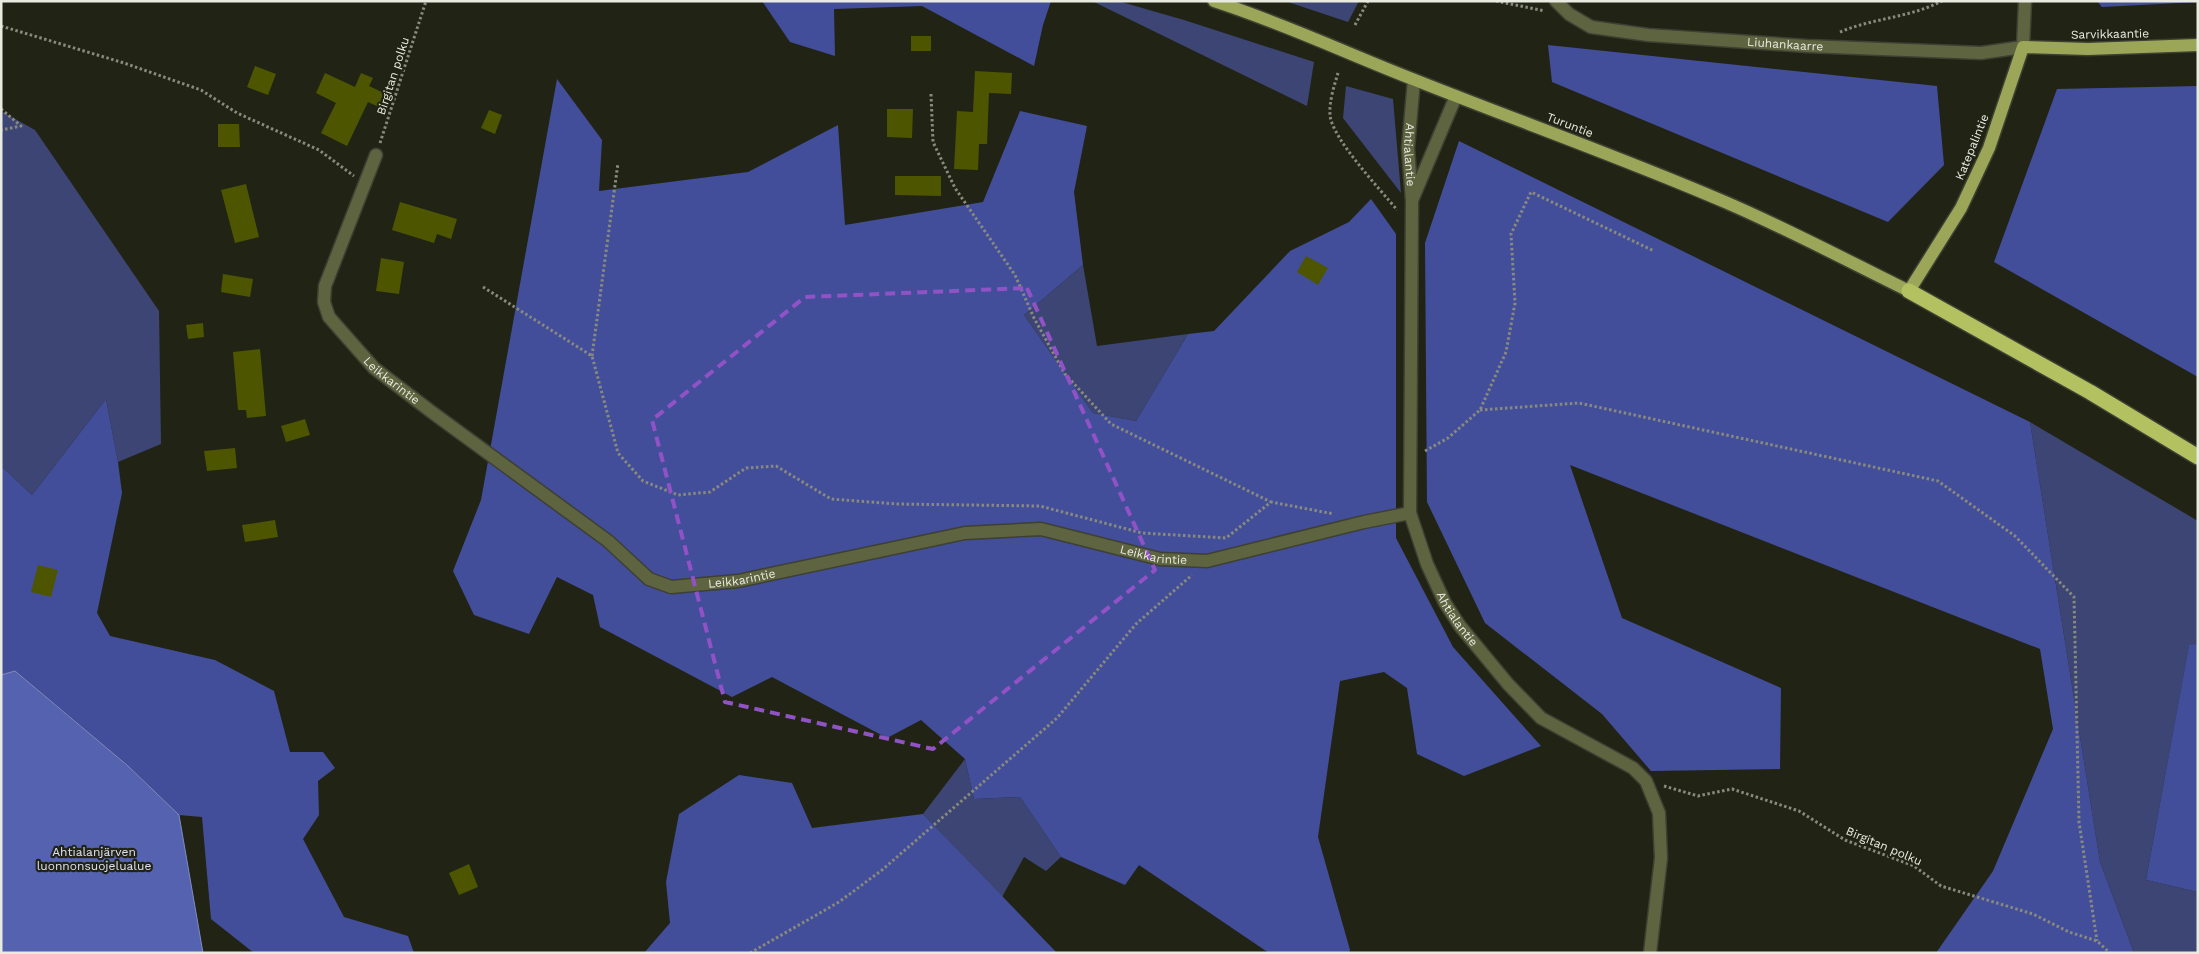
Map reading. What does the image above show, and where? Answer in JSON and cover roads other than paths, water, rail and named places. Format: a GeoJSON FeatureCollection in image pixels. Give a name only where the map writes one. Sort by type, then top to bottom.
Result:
{"type":"FeatureCollection","features":[{"type":"Feature","properties":{"kind":"highway"},"geometry":{"type":"LineString","coordinates":[[1909,291],[2090,392],[2198,457]]}},
{"type":"Feature","properties":{"kind":"main road","name":"Turuntie"},"geometry":{"type":"LineString","coordinates":[[1214,1],[1255,14],[1414,80],[1611,155],[1723,201],[1784,228],[1909,291]]}},
{"type":"Feature","properties":{"kind":"main road","name":"Sarvikkaantie"},"geometry":{"type":"LineString","coordinates":[[2023,47],[2088,48],[2198,45]]}},
{"type":"Feature","properties":{"kind":"main road","name":"Katepalintie"},"geometry":{"type":"LineString","coordinates":[[1909,291],[1961,208],[1989,148],[2023,47]]}},
{"type":"Feature","properties":{"kind":"street","name":"Liuhankaarre"},"geometry":{"type":"LineString","coordinates":[[1556,1],[1569,14],[1591,27],[1668,36],[1807,46],[1981,53],[2023,47]]}},
{"type":"Feature","properties":{"kind":"street","name":"Katepalintie"},"geometry":{"type":"LineString","coordinates":[[2023,47],[2025,1]]}},
{"type":"Feature","properties":{"kind":"street","name":"Ahtialantie"},"geometry":{"type":"LineString","coordinates":[[1414,80],[1408,148],[1412,201],[1410,513],[1427,564],[1445,603],[1460,626],[1508,684],[1541,718],[1633,768],[1646,781],[1659,813],[1661,858],[1650,953]]}},
{"type":"Feature","properties":{"kind":"street","name":"Ahtialantie"},"geometry":{"type":"LineString","coordinates":[[1412,201],[1456,96]]}},
{"type":"Feature","properties":{"kind":"street","name":"Leikkarintie"},"geometry":{"type":"LineString","coordinates":[[376,155],[325,286],[324,302],[329,317],[374,368],[608,541],[649,579],[671,587],[720,583],[965,532],[1041,529],[1160,559],[1207,561],[1364,522],[1410,513]]}},
{"type":"Feature","properties":{"kind":"park label","name":"Ahtialanjärven luonnonsuojelualue"},"geometry":{"type":"Point","coordinates":[94,859]}}]}
